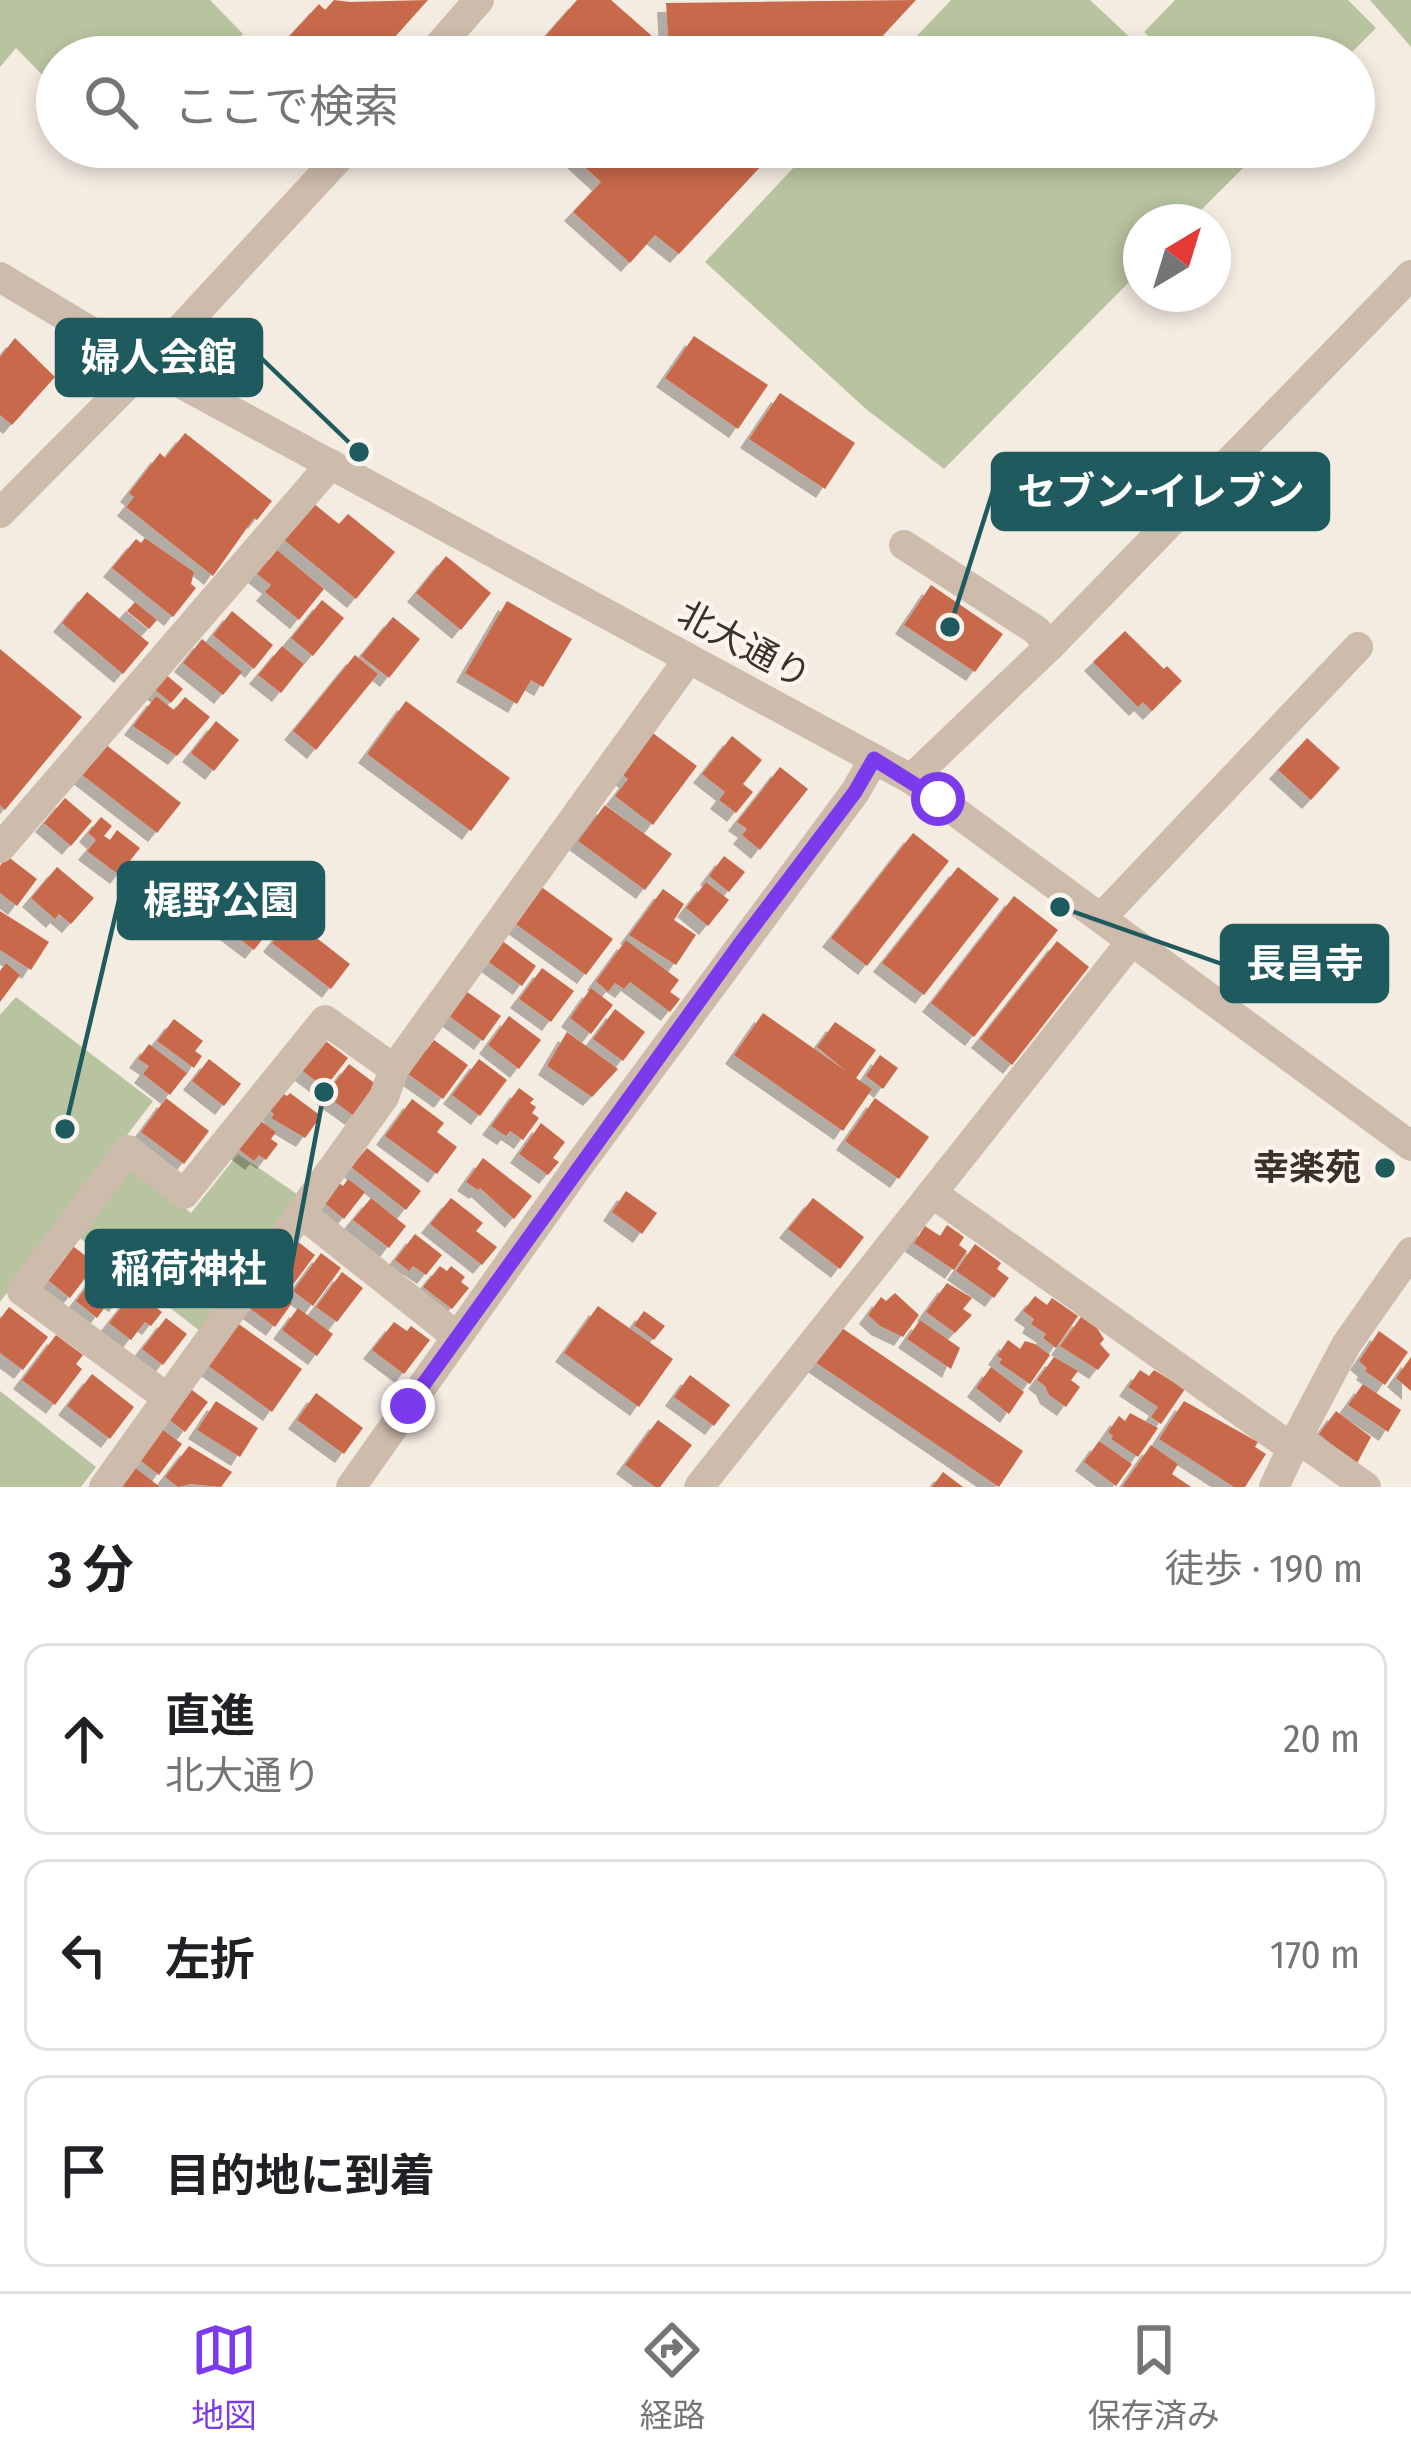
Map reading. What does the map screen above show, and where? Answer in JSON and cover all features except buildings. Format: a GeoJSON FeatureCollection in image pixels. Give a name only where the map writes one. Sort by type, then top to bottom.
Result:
{"type":"FeatureCollection","features":[{"type":"Feature","properties":{"kind":"street"},"geometry":{"type":"LineString","coordinates":[[447,36],[479,0]]}},
{"type":"Feature","properties":{"kind":"street"},"geometry":{"type":"LineString","coordinates":[[0,513],[147,365],[330,168]]}},
{"type":"Feature","properties":{"kind":"street"},"geometry":{"type":"LineString","coordinates":[[911,779],[1050,646],[1411,275]]}},
{"type":"Feature","properties":{"kind":"street","name":"北大通り"},"geometry":{"type":"LineString","coordinates":[[0,277],[147,365],[911,779],[1411,1146]]}},
{"type":"Feature","properties":{"kind":"street"},"geometry":{"type":"LineString","coordinates":[[2,842],[332,464]]}},
{"type":"Feature","properties":{"kind":"street"},"geometry":{"type":"LineString","coordinates":[[904,545],[1036,630],[1050,646]]}},
{"type":"Feature","properties":{"kind":"street"},"geometry":{"type":"LineString","coordinates":[[1101,918],[1358,647]]}},
{"type":"Feature","properties":{"kind":"street"},"geometry":{"type":"LineString","coordinates":[[104,1487],[302,1214],[384,1097],[394,1069],[688,660]]}},
{"type":"Feature","properties":{"kind":"street"},"geometry":{"type":"LineString","coordinates":[[351,1487],[726,962],[855,792],[874,759]]}},
{"type":"Feature","properties":{"kind":"street"},"geometry":{"type":"LineString","coordinates":[[698,1487],[1131,942]]}},
{"type":"Feature","properties":{"kind":"street"},"geometry":{"type":"LineString","coordinates":[[166,1396],[22,1291],[128,1150],[184,1194],[325,1020],[394,1069]]}},
{"type":"Feature","properties":{"kind":"street"},"geometry":{"type":"LineString","coordinates":[[932,1193],[1294,1443],[1366,1487]]}},
{"type":"Feature","properties":{"kind":"street"},"geometry":{"type":"LineString","coordinates":[[302,1214],[457,1336]]}},
{"type":"Feature","properties":{"kind":"street"},"geometry":{"type":"LineString","coordinates":[[1274,1487],[1346,1345],[1411,1252]]}},
{"type":"Feature","properties":{"kind":"green space"},"geometry":{"type":"Polygon","coordinates":[[[0,0],[210,0],[243,34],[36,36],[36,68],[16,48],[0,67],[0,0]]]}},
{"type":"Feature","properties":{"kind":"green space"},"geometry":{"type":"Polygon","coordinates":[[[951,0],[1090,0],[1129,36],[917,36],[951,0]]]}},
{"type":"Feature","properties":{"kind":"green space"},"geometry":{"type":"Polygon","coordinates":[[[1175,0],[1348,0],[1376,28],[1368,36],[1148,36],[1144,32],[1175,0]]]}},
{"type":"Feature","properties":{"kind":"green space"},"geometry":{"type":"Polygon","coordinates":[[[1370,0],[1411,0],[1411,47],[1370,0]]]}},
{"type":"Feature","properties":{"kind":"green space"},"geometry":{"type":"Polygon","coordinates":[[[793,168],[1243,168],[1207,204],[1123,204],[1123,288],[944,469],[866,409],[705,262],[793,168]]]}},
{"type":"Feature","properties":{"kind":"green space"},"geometry":{"type":"Polygon","coordinates":[[[16,997],[153,1101],[0,1302],[0,1015],[16,997]]]}},
{"type":"Feature","properties":{"kind":"green space"},"geometry":{"type":"Polygon","coordinates":[[[238,1154],[297,1194],[200,1331],[77,1236],[133,1166],[191,1213],[238,1154]]]}},
{"type":"Feature","properties":{"kind":"green space"},"geometry":{"type":"Polygon","coordinates":[[[0,1391],[96,1467],[81,1487],[0,1487],[0,1391]]]}},
{"type":"Feature","properties":{"kind":"place","name":"婦人会館"},"geometry":{"type":"Point","coordinates":[359,452]}},
{"type":"Feature","properties":{"kind":"place","name":"セブン-イレブン"},"geometry":{"type":"Point","coordinates":[950,627]}},
{"type":"Feature","properties":{"kind":"place","name":"長昌寺"},"geometry":{"type":"Point","coordinates":[1060,907]}},
{"type":"Feature","properties":{"kind":"place","name":"稲荷神社"},"geometry":{"type":"Point","coordinates":[324,1092]}},
{"type":"Feature","properties":{"kind":"place","name":"梶野公園"},"geometry":{"type":"Point","coordinates":[65,1129]}},
{"type":"Feature","properties":{"kind":"place","name":"幸楽苑"},"geometry":{"type":"Point","coordinates":[1385,1168]}},
{"type":"Feature","properties":{"kind":"route"},"geometry":{"type":"LineString","coordinates":[[408,1406],[855,792],[874,759],[938,799]]}}]}
